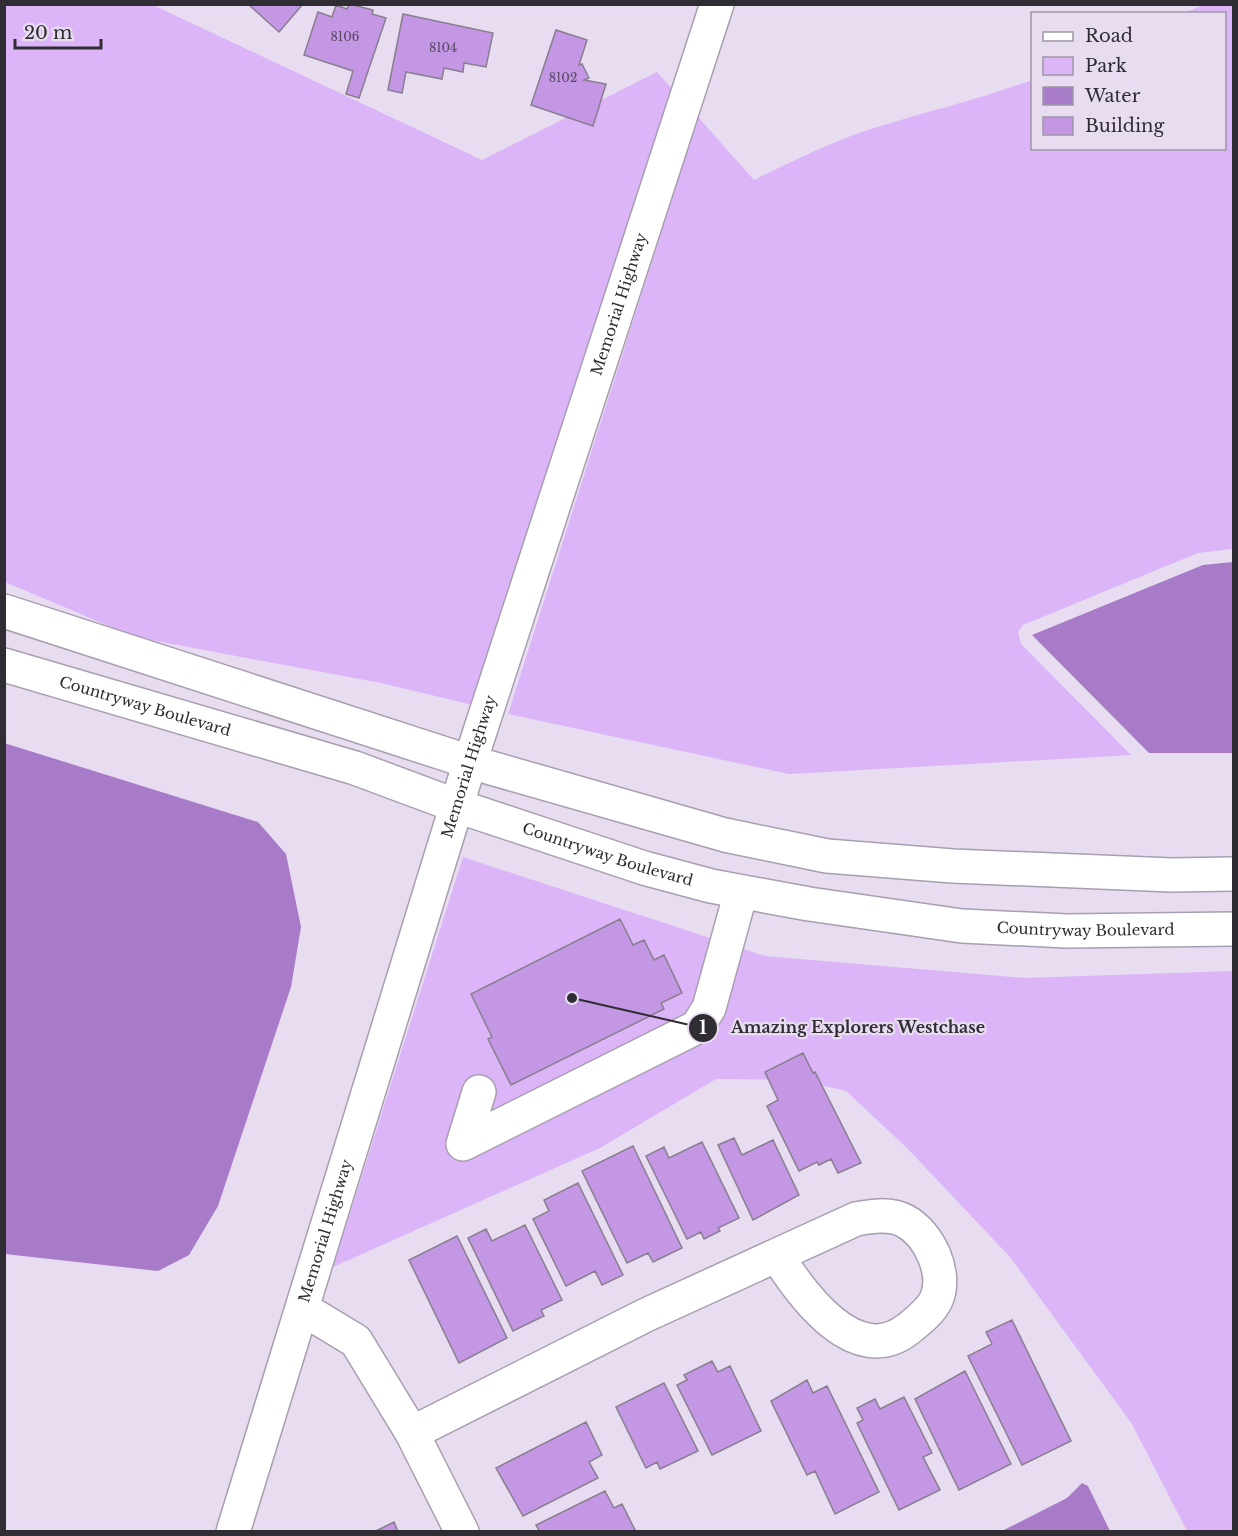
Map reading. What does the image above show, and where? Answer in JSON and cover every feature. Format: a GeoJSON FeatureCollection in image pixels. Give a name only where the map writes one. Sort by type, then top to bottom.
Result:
{"type":"FeatureCollection","features":[{"type":"Feature","properties":{"kind":"street","name":"Memorial Highway"},"geometry":{"type":"LineString","coordinates":[[233,1532],[470,762],[708,7]]}},
{"type":"Feature","properties":{"kind":"street"},"geometry":{"type":"LineString","coordinates":[[4,611],[470,762],[725,835],[826,856],[976,867],[1172,875],[1233,874]]}},
{"type":"Feature","properties":{"kind":"street","name":"Countryway Boulevard"},"geometry":{"type":"LineString","coordinates":[[4,665],[355,768],[457,806],[644,868],[741,892],[962,926],[1067,932],[1233,929]]}},
{"type":"Feature","properties":{"kind":"street"},"geometry":{"type":"LineString","coordinates":[[478,1092],[463,1144],[697,1027],[709,1008],[741,892]]}},
{"type":"Feature","properties":{"kind":"street"},"geometry":{"type":"LineString","coordinates":[[412,1432],[646,1315],[778,1257],[855,1220],[887,1216],[904,1221],[923,1236],[935,1257],[939,1278],[936,1299],[919,1321],[900,1336],[869,1340],[854,1337],[816,1309],[799,1290],[778,1257]]}},
{"type":"Feature","properties":{"kind":"street"},"geometry":{"type":"LineString","coordinates":[[303,1309],[356,1341],[412,1432],[462,1532]]}},
{"type":"Feature","properties":{"kind":"green space"},"geometry":{"type":"Polygon","coordinates":[[[4,5],[153,5],[482,160],[657,72],[673,90],[477,706],[381,683],[135,637],[5,582],[4,5]]]}},
{"type":"Feature","properties":{"kind":"green space"},"geometry":{"type":"Polygon","coordinates":[[[1203,5],[1233,5],[1233,549],[1198,553],[1023,625],[1018,632],[1021,644],[1131,755],[789,774],[508,714],[698,117],[754,180],[814,151],[861,132],[1031,80],[1031,150],[1226,150],[1226,12],[1187,12],[1203,5]]]}},
{"type":"Feature","properties":{"kind":"green space"},"geometry":{"type":"Polygon","coordinates":[[[463,857],[765,956],[1024,978],[1233,971],[1233,1531],[1187,1531],[1132,1424],[1010,1257],[907,1148],[846,1091],[799,1080],[716,1079],[600,1148],[333,1267],[463,857]]]}},
{"type":"Feature","properties":{"kind":"water"},"geometry":{"type":"Polygon","coordinates":[[[1233,562],[1233,753],[1149,753],[1032,635],[1203,565],[1233,562]]]}},
{"type":"Feature","properties":{"kind":"water"},"geometry":{"type":"Polygon","coordinates":[[[4,743],[258,822],[286,854],[301,927],[291,987],[218,1206],[189,1255],[158,1271],[5,1254],[4,743]]]}},
{"type":"Feature","properties":{"kind":"water"},"geometry":{"type":"Polygon","coordinates":[[[1082,1483],[1088,1486],[1110,1531],[1002,1531],[1067,1498],[1082,1483]]]}},
{"type":"Feature","properties":{"kind":"building"},"geometry":{"type":"Polygon","coordinates":[[[248,4],[303,4],[279,32],[248,4]]]}},
{"type":"Feature","properties":{"kind":"building"},"geometry":{"type":"Polygon","coordinates":[[[349,4],[373,10],[372,14],[386,18],[359,98],[346,94],[353,71],[304,55],[318,12],[332,17],[336,5],[347,9],[349,4]]]}},
{"type":"Feature","properties":{"kind":"building"},"geometry":{"type":"Polygon","coordinates":[[[403,14],[493,33],[486,67],[464,63],[463,72],[444,68],[442,79],[406,72],[402,93],[388,90],[403,14]]]}},
{"type":"Feature","properties":{"kind":"building"},"geometry":{"type":"Polygon","coordinates":[[[556,30],[587,40],[579,65],[582,64],[589,78],[584,80],[606,84],[593,126],[531,105],[556,30]]]}},
{"type":"Feature","properties":{"kind":"building"},"geometry":{"type":"Polygon","coordinates":[[[620,919],[633,945],[644,940],[654,960],[664,955],[682,993],[661,1003],[664,1009],[511,1085],[488,1039],[492,1037],[471,994],[620,919]]]}},
{"type":"Feature","properties":{"kind":"building"},"geometry":{"type":"Polygon","coordinates":[[[803,1053],[861,1163],[838,1173],[831,1159],[819,1165],[817,1162],[799,1171],[767,1106],[778,1100],[765,1072],[803,1053]]]}},
{"type":"Feature","properties":{"kind":"building"},"geometry":{"type":"Polygon","coordinates":[[[734,1138],[742,1155],[773,1140],[799,1195],[753,1220],[718,1145],[734,1138]]]}},
{"type":"Feature","properties":{"kind":"building"},"geometry":{"type":"Polygon","coordinates":[[[702,1142],[739,1218],[718,1228],[720,1231],[704,1239],[701,1232],[687,1239],[646,1156],[664,1147],[669,1158],[702,1142]]]}},
{"type":"Feature","properties":{"kind":"building"},"geometry":{"type":"Polygon","coordinates":[[[633,1146],[682,1248],[653,1262],[648,1253],[627,1263],[582,1171],[633,1146]]]}},
{"type":"Feature","properties":{"kind":"building"},"geometry":{"type":"Polygon","coordinates":[[[578,1183],[623,1275],[602,1285],[595,1271],[566,1286],[533,1219],[549,1211],[544,1200],[578,1183]]]}},
{"type":"Feature","properties":{"kind":"building"},"geometry":{"type":"Polygon","coordinates":[[[525,1225],[562,1300],[541,1310],[544,1316],[513,1331],[468,1238],[486,1229],[492,1241],[525,1225]]]}},
{"type":"Feature","properties":{"kind":"building"},"geometry":{"type":"Polygon","coordinates":[[[457,1236],[507,1338],[459,1363],[409,1260],[457,1236]]]}},
{"type":"Feature","properties":{"kind":"building"},"geometry":{"type":"Polygon","coordinates":[[[1012,1320],[1071,1441],[1022,1465],[968,1356],[992,1344],[986,1332],[1012,1320]]]}},
{"type":"Feature","properties":{"kind":"building"},"geometry":{"type":"Polygon","coordinates":[[[712,1361],[718,1372],[730,1366],[761,1431],[712,1455],[677,1385],[687,1380],[684,1375],[712,1361]]]}},
{"type":"Feature","properties":{"kind":"building"},"geometry":{"type":"Polygon","coordinates":[[[965,1371],[1011,1464],[959,1490],[915,1399],[965,1371]]]}},
{"type":"Feature","properties":{"kind":"building"},"geometry":{"type":"Polygon","coordinates":[[[807,1380],[813,1393],[827,1386],[879,1492],[835,1514],[815,1471],[807,1475],[771,1401],[807,1380]]]}},
{"type":"Feature","properties":{"kind":"building"},"geometry":{"type":"Polygon","coordinates":[[[664,1383],[698,1451],[660,1469],[657,1462],[646,1468],[616,1407],[664,1383]]]}},
{"type":"Feature","properties":{"kind":"building"},"geometry":{"type":"Polygon","coordinates":[[[904,1397],[932,1453],[923,1457],[940,1490],[899,1510],[857,1423],[863,1420],[857,1408],[875,1399],[880,1409],[904,1397]]]}},
{"type":"Feature","properties":{"kind":"building"},"geometry":{"type":"Polygon","coordinates":[[[586,1422],[602,1455],[589,1462],[598,1478],[523,1516],[496,1468],[586,1422]]]}},
{"type":"Feature","properties":{"kind":"building"},"geometry":{"type":"Polygon","coordinates":[[[605,1491],[614,1508],[622,1504],[636,1532],[540,1532],[536,1525],[605,1491]]]}},
{"type":"Feature","properties":{"kind":"building"},"geometry":{"type":"Polygon","coordinates":[[[394,1522],[398,1532],[374,1532],[394,1522]]]}},
{"type":"Feature","properties":{"kind":"place","name":"Amazing Explorers Westchase"},"geometry":{"type":"Point","coordinates":[572,998]}}]}
